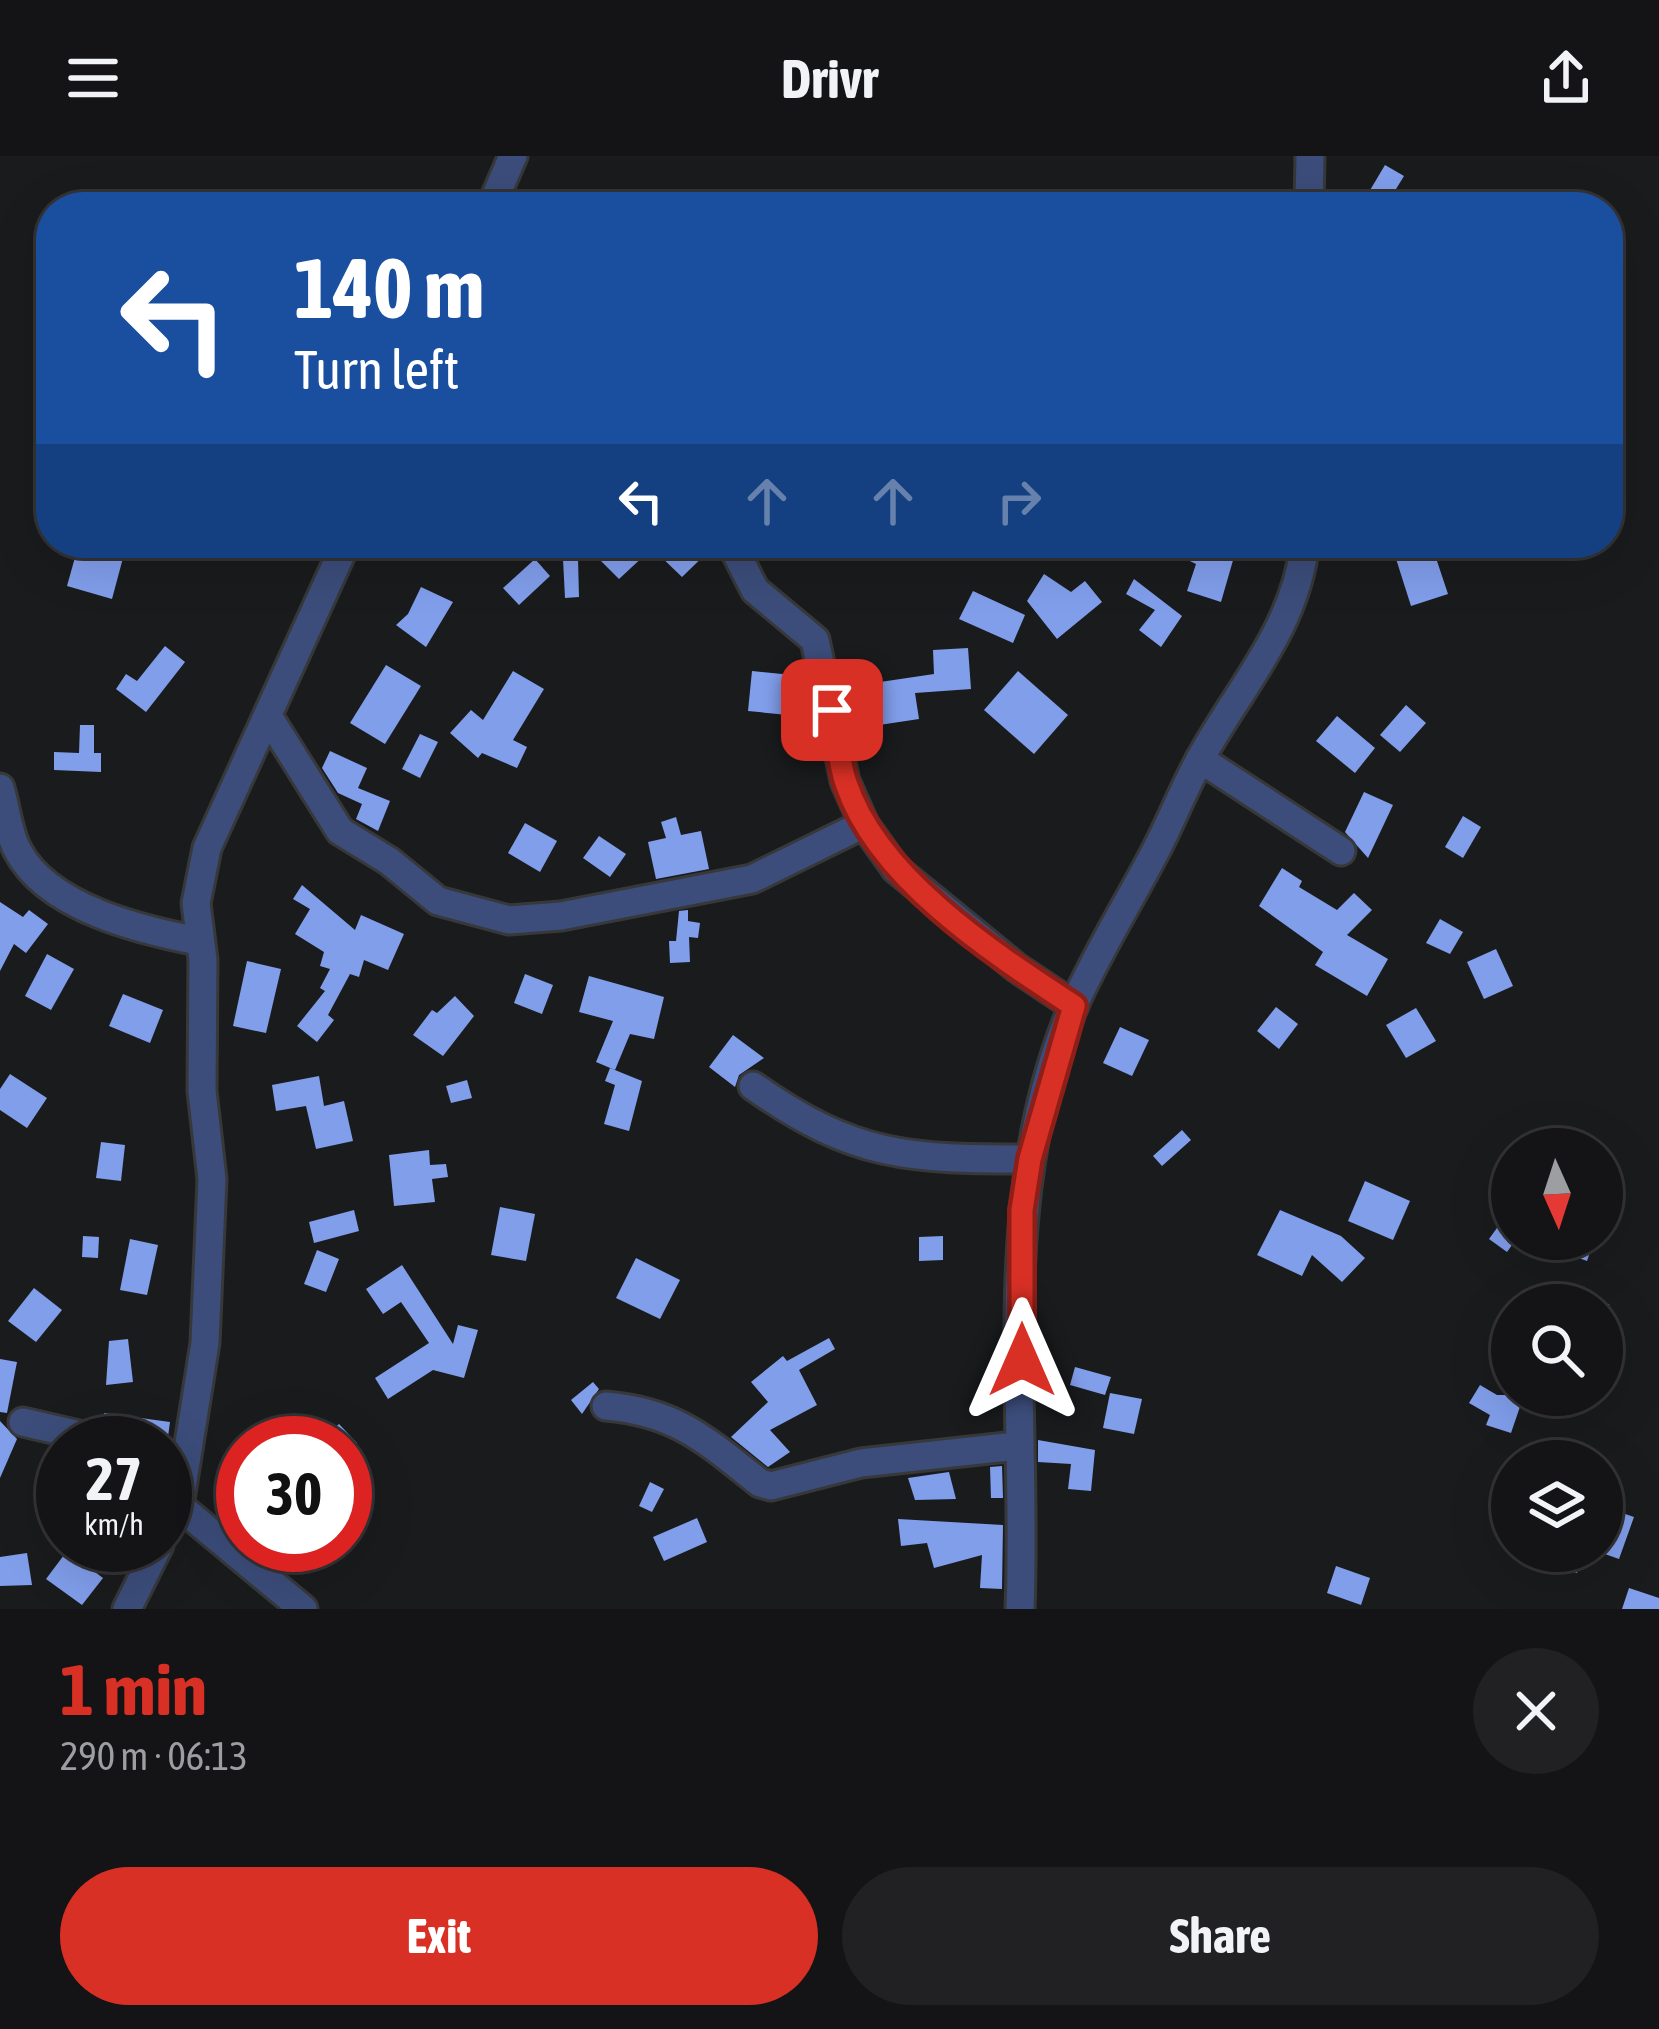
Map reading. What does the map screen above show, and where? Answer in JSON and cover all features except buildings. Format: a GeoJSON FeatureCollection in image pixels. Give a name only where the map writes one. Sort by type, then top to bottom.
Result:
{"type":"FeatureCollection","features":[{"type":"Feature","properties":{"kind":"street"},"geometry":{"type":"LineString","coordinates":[[497,192],[513,156]]}},
{"type":"Feature","properties":{"kind":"street"},"geometry":{"type":"LineString","coordinates":[[1310,156],[1310,192]]}},
{"type":"Feature","properties":{"kind":"street"},"geometry":{"type":"LineString","coordinates":[[186,1416],[205,1343],[212,1179],[202,1091],[196,903],[208,848],[339,558]]}},
{"type":"Feature","properties":{"kind":"street"},"geometry":{"type":"LineString","coordinates":[[738,558],[754,590],[815,640],[845,781],[864,824],[896,869],[1017,968],[1074,1006]]}},
{"type":"Feature","properties":{"kind":"street"},"geometry":{"type":"LineString","coordinates":[[1020,1609],[1016,1446],[1022,1210],[1030,1159],[1074,1006],[1200,759],[1282,628],[1300,581],[1303,558]]}},
{"type":"Feature","properties":{"kind":"street"},"geometry":{"type":"LineString","coordinates":[[268,716],[340,831],[389,861],[438,901],[509,920],[561,916],[752,879],[864,824]]}},
{"type":"Feature","properties":{"kind":"street"},"geometry":{"type":"LineString","coordinates":[[1200,759],[1341,851]]}},
{"type":"Feature","properties":{"kind":"street"},"geometry":{"type":"LineString","coordinates":[[0,788],[14,844],[39,877],[82,904],[149,932],[199,941]]}},
{"type":"Feature","properties":{"kind":"street"},"geometry":{"type":"LineString","coordinates":[[753,1086],[808,1125],[862,1145],[921,1159],[1030,1159]]}},
{"type":"Feature","properties":{"kind":"street"},"geometry":{"type":"LineString","coordinates":[[606,1406],[640,1409],[684,1423],[760,1483],[771,1486],[862,1463],[1016,1446]]}},
{"type":"Feature","properties":{"kind":"street"},"geometry":{"type":"LineString","coordinates":[[23,1422],[36,1425]]}},
{"type":"Feature","properties":{"kind":"street"},"geometry":{"type":"LineString","coordinates":[[192,1517],[303,1609]]}},
{"type":"Feature","properties":{"kind":"street"},"geometry":{"type":"LineString","coordinates":[[127,1609],[146,1572]]}},
{"type":"Feature","properties":{"kind":"route"},"geometry":{"type":"LineString","coordinates":[[832,710],[845,781],[864,824],[896,869],[1017,968],[1074,1006],[1030,1159],[1022,1210],[1022,1360]]}}]}
